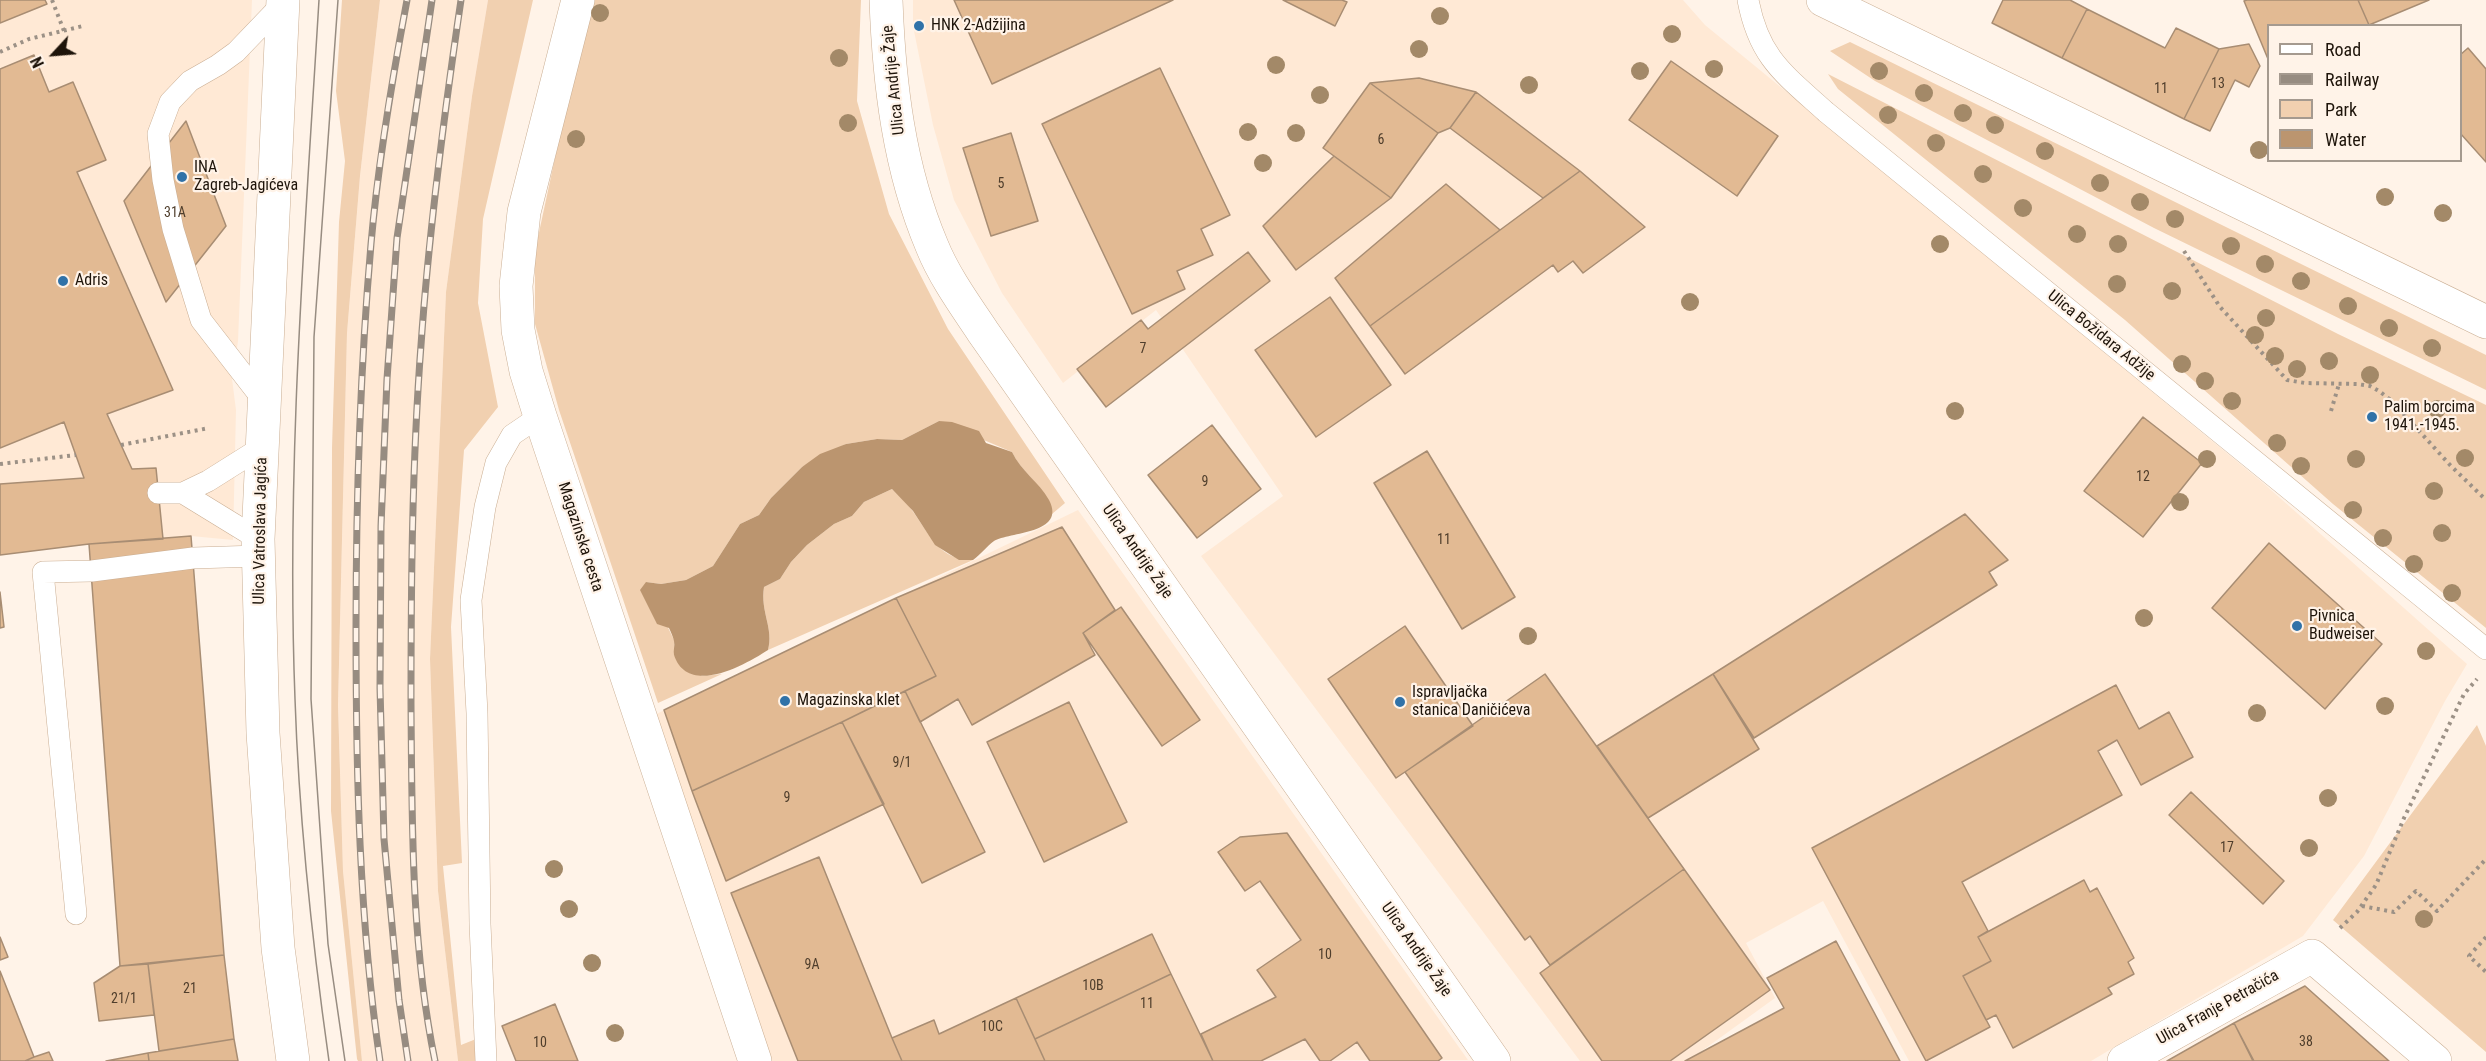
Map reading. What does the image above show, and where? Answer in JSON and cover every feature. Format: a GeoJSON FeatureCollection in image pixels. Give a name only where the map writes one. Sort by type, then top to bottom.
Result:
{"type":"FeatureCollection","features":[{"type":"Feature","properties":{"kind":"street","name":"Magazinska cesta"},"geometry":{"type":"LineString","coordinates":[[578,0],[524,212],[516,286],[518,330],[526,370],[540,416],[755,1061]]}},
{"type":"Feature","properties":{"kind":"street","name":"Ulica Andrije Žaje"},"geometry":{"type":"LineString","coordinates":[[886,0],[895,113],[914,198],[932,248],[983,333],[1484,1058]]}},
{"type":"Feature","properties":{"kind":"street"},"geometry":{"type":"LineString","coordinates":[[1823,0],[2486,322]]}},
{"type":"Feature","properties":{"kind":"street","name":"Ulica Vatroslava Jagića"},"geometry":{"type":"LineString","coordinates":[[283,2],[263,399],[259,548],[263,733],[278,948],[293,1061]]}},
{"type":"Feature","properties":{"kind":"street"},"geometry":{"type":"LineString","coordinates":[[2312,956],[2435,1061]]}},
{"type":"Feature","properties":{"kind":"street","name":"Ulica Franje Petračića"},"geometry":{"type":"LineString","coordinates":[[2124,1061],[2312,956]]}},
{"type":"Feature","properties":{"kind":"lane","name":"Ulica Božidara Adžije"},"geometry":{"type":"LineString","coordinates":[[1748,0],[1752,22],[1760,43],[1777,68],[1826,112],[2486,649]]}},
{"type":"Feature","properties":{"kind":"lane"},"geometry":{"type":"LineString","coordinates":[[263,399],[201,320],[173,229],[163,180],[158,134],[170,102],[190,81],[236,52],[283,2]]}},
{"type":"Feature","properties":{"kind":"lane"},"geometry":{"type":"LineString","coordinates":[[486,1061],[480,924],[477,713],[471,600],[485,507],[496,463],[512,435],[540,416]]}},
{"type":"Feature","properties":{"kind":"lane"},"geometry":{"type":"LineString","coordinates":[[158,493],[183,493],[208,481],[262,447]]}},
{"type":"Feature","properties":{"kind":"lane"},"geometry":{"type":"LineString","coordinates":[[183,493],[259,548]]}},
{"type":"Feature","properties":{"kind":"lane"},"geometry":{"type":"LineString","coordinates":[[76,914],[43,572],[92,571],[259,548]]}},
{"type":"Feature","properties":{"kind":"path"},"geometry":{"type":"LineString","coordinates":[[52,0],[64,31]]}},
{"type":"Feature","properties":{"kind":"path"},"geometry":{"type":"LineString","coordinates":[[0,52],[29,39],[83,26]]}},
{"type":"Feature","properties":{"kind":"path"},"geometry":{"type":"LineString","coordinates":[[2184,251],[2220,308],[2287,380],[2305,383],[2357,384],[2379,391],[2392,401],[2450,465],[2486,499]]}},
{"type":"Feature","properties":{"kind":"path"},"geometry":{"type":"LineString","coordinates":[[2331,411],[2338,384]]}},
{"type":"Feature","properties":{"kind":"path"},"geometry":{"type":"LineString","coordinates":[[121,445],[209,428]]}},
{"type":"Feature","properties":{"kind":"path"},"geometry":{"type":"LineString","coordinates":[[0,464],[76,455]]}},
{"type":"Feature","properties":{"kind":"path"},"geometry":{"type":"LineString","coordinates":[[2312,956],[2362,906],[2376,885],[2404,818],[2464,694],[2479,677]]}},
{"type":"Feature","properties":{"kind":"path"},"geometry":{"type":"LineString","coordinates":[[2362,906],[2394,912],[2416,891],[2437,911],[2486,859]]}},
{"type":"Feature","properties":{"kind":"path"},"geometry":{"type":"LineString","coordinates":[[2486,937],[2469,956],[2486,972]]}},
{"type":"Feature","properties":{"kind":"shaded area"},"geometry":{"type":"Polygon","coordinates":[[[45,0],[252,0],[238,341],[232,379],[236,410],[233,540],[191,536],[89,544],[0,555],[0,23],[47,4],[45,0]]]}},
{"type":"Feature","properties":{"kind":"shaded area"},"geometry":{"type":"Polygon","coordinates":[[[380,0],[488,0],[472,96],[446,292],[430,659],[438,891],[458,1061],[362,1061],[343,871],[338,705],[347,333],[360,176],[380,0]]]}},
{"type":"Feature","properties":{"kind":"shaded area"},"geometry":{"type":"Polygon","coordinates":[[[913,0],[1683,0],[1705,25],[2262,482],[2467,664],[2445,701],[2364,856],[2303,936],[2091,1061],[1909,1061],[1823,901],[1746,943],[1775,998],[1688,1061],[1580,1061],[1201,556],[1283,496],[1156,310],[1063,383],[1002,293],[954,200],[933,125],[913,26],[913,0]]]}},
{"type":"Feature","properties":{"kind":"shaded area"},"geometry":{"type":"Polygon","coordinates":[[[1078,510],[1468,1060],[769,1061],[646,719],[1078,510]]]}},
{"type":"Feature","properties":{"kind":"green space"},"geometry":{"type":"Polygon","coordinates":[[[342,0],[380,0],[360,176],[347,333],[338,705],[343,871],[362,1061],[357,1059],[331,811],[332,448],[339,222],[345,161],[336,91],[342,0]]]}},
{"type":"Feature","properties":{"kind":"green space"},"geometry":{"type":"Polygon","coordinates":[[[488,0],[533,0],[483,219],[478,303],[498,407],[464,450],[451,627],[462,863],[443,866],[461,1045],[476,1039],[479,1061],[458,1061],[438,891],[430,659],[446,292],[472,96],[488,0]]]}},
{"type":"Feature","properties":{"kind":"green space"},"geometry":{"type":"Polygon","coordinates":[[[589,0],[861,0],[857,101],[889,214],[948,329],[1065,503],[1052,514],[1046,497],[1012,452],[939,421],[902,440],[877,439],[846,444],[802,467],[771,498],[759,515],[740,524],[713,566],[686,580],[661,584],[646,582],[674,640],[674,655],[702,676],[722,674],[658,703],[559,410],[535,324],[535,251],[589,0]]]}},
{"type":"Feature","properties":{"kind":"green space"},"geometry":{"type":"Polygon","coordinates":[[[1850,42],[2486,355],[2486,390],[2154,228],[1875,81],[1830,51],[1850,42]]]}},
{"type":"Feature","properties":{"kind":"green space"},"geometry":{"type":"Polygon","coordinates":[[[1828,74],[2338,334],[2486,405],[2486,628],[2333,504],[2125,320],[1838,89],[1828,74]]]}},
{"type":"Feature","properties":{"kind":"green space"},"geometry":{"type":"Polygon","coordinates":[[[892,489],[909,506],[938,546],[952,556],[973,560],[768,650],[769,634],[763,596],[764,587],[780,579],[791,562],[807,545],[834,524],[852,516],[864,502],[892,489]]]}},
{"type":"Feature","properties":{"kind":"green space"},"geometry":{"type":"Polygon","coordinates":[[[2477,725],[2486,746],[2486,1052],[2333,920],[2477,725]]]}},
{"type":"Feature","properties":{"kind":"water"},"geometry":{"type":"Polygon","coordinates":[[[939,421],[952,422],[979,431],[986,443],[1012,452],[1049,500],[1052,511],[1050,519],[1043,526],[1034,530],[994,541],[973,560],[959,560],[935,545],[913,511],[892,489],[864,502],[852,516],[834,524],[807,545],[791,562],[780,579],[764,587],[763,596],[769,634],[768,650],[746,663],[718,674],[704,676],[691,674],[681,667],[674,655],[674,641],[669,628],[657,624],[640,590],[646,582],[661,584],[686,580],[713,566],[740,524],[759,515],[771,498],[802,467],[820,454],[846,444],[877,439],[902,440],[939,421]]]}},
{"type":"Feature","properties":{"kind":"building"},"geometry":{"type":"Polygon","coordinates":[[[0,0],[45,0],[47,4],[0,23],[0,0]]]}},
{"type":"Feature","properties":{"kind":"building"},"geometry":{"type":"Polygon","coordinates":[[[954,0],[1173,0],[992,84],[954,0]]]}},
{"type":"Feature","properties":{"kind":"building"},"geometry":{"type":"Polygon","coordinates":[[[1283,0],[1342,0],[1347,2],[1335,26],[1283,0]]]}},
{"type":"Feature","properties":{"kind":"building"},"geometry":{"type":"Polygon","coordinates":[[[2003,0],[2070,0],[2087,9],[2062,58],[1992,23],[2003,0]]]}},
{"type":"Feature","properties":{"kind":"building"},"geometry":{"type":"Polygon","coordinates":[[[2358,0],[2369,24],[2267,24],[2267,57],[2244,1],[2358,0]]]}},
{"type":"Feature","properties":{"kind":"building"},"geometry":{"type":"Polygon","coordinates":[[[2358,0],[2429,0],[2371,24],[2369,24],[2358,0]]]}},
{"type":"Feature","properties":{"kind":"building"},"geometry":{"type":"Polygon","coordinates":[[[2087,9],[2165,48],[2176,28],[2219,49],[2184,119],[2062,58],[2087,9]]]}},
{"type":"Feature","properties":{"kind":"building"},"geometry":{"type":"Polygon","coordinates":[[[2249,44],[2260,66],[2249,87],[2235,80],[2210,131],[2184,119],[2219,49],[2249,44]]]}},
{"type":"Feature","properties":{"kind":"building"},"geometry":{"type":"Polygon","coordinates":[[[2468,48],[2486,69],[2486,162],[2462,135],[2462,53],[2468,48]]]}},
{"type":"Feature","properties":{"kind":"building","name":"Adris"},"geometry":{"type":"Polygon","coordinates":[[[34,55],[49,92],[73,82],[106,160],[77,172],[173,390],[107,414],[132,469],[156,468],[163,539],[89,544],[0,555],[0,484],[84,478],[64,422],[0,448],[0,69],[34,55]]]}},
{"type":"Feature","properties":{"kind":"building"},"geometry":{"type":"Polygon","coordinates":[[[1671,61],[1778,136],[1737,196],[1629,120],[1671,61]]]}},
{"type":"Feature","properties":{"kind":"building"},"geometry":{"type":"Polygon","coordinates":[[[1160,68],[1230,215],[1201,229],[1213,255],[1177,271],[1185,289],[1132,314],[1042,124],[1160,68]]]}},
{"type":"Feature","properties":{"kind":"building"},"geometry":{"type":"Polygon","coordinates":[[[1419,78],[1476,92],[1450,128],[1438,133],[1370,83],[1419,78]]]}},
{"type":"Feature","properties":{"kind":"building"},"geometry":{"type":"Polygon","coordinates":[[[1370,83],[1438,133],[1391,198],[1323,148],[1370,83]]]}},
{"type":"Feature","properties":{"kind":"building"},"geometry":{"type":"Polygon","coordinates":[[[1476,92],[1580,171],[1543,198],[1450,128],[1476,92]]]}},
{"type":"Feature","properties":{"kind":"building"},"geometry":{"type":"Polygon","coordinates":[[[186,121],[226,226],[166,302],[124,201],[186,121]]]}},
{"type":"Feature","properties":{"kind":"building"},"geometry":{"type":"Polygon","coordinates":[[[1011,133],[1038,221],[991,236],[963,148],[1011,133]]]}},
{"type":"Feature","properties":{"kind":"building"},"geometry":{"type":"Polygon","coordinates":[[[1334,156],[1391,198],[1296,270],[1263,226],[1334,156]]]}},
{"type":"Feature","properties":{"kind":"building"},"geometry":{"type":"Polygon","coordinates":[[[1580,171],[1645,227],[1583,273],[1573,261],[1558,272],[1553,265],[1405,374],[1370,326],[1580,171]]]}},
{"type":"Feature","properties":{"kind":"building"},"geometry":{"type":"Polygon","coordinates":[[[1446,184],[1500,230],[1370,326],[1335,278],[1446,184]]]}},
{"type":"Feature","properties":{"kind":"building"},"geometry":{"type":"Polygon","coordinates":[[[1248,252],[1270,281],[1106,407],[1077,369],[1141,320],[1148,329],[1248,252]]]}},
{"type":"Feature","properties":{"kind":"building"},"geometry":{"type":"Polygon","coordinates":[[[1330,297],[1391,385],[1316,437],[1255,350],[1330,297]]]}},
{"type":"Feature","properties":{"kind":"building"},"geometry":{"type":"Polygon","coordinates":[[[2143,417],[2202,463],[2143,537],[2084,491],[2143,417]]]}},
{"type":"Feature","properties":{"kind":"building"},"geometry":{"type":"Polygon","coordinates":[[[1212,425],[1261,489],[1197,538],[1148,475],[1212,425]]]}},
{"type":"Feature","properties":{"kind":"building"},"geometry":{"type":"Polygon","coordinates":[[[1427,451],[1515,597],[1462,629],[1374,483],[1427,451]]]}},
{"type":"Feature","properties":{"kind":"building"},"geometry":{"type":"Polygon","coordinates":[[[1965,514],[2008,560],[1989,572],[1997,585],[1754,738],[1713,674],[1965,514]]]}},
{"type":"Feature","properties":{"kind":"building"},"geometry":{"type":"Polygon","coordinates":[[[1062,527],[1115,610],[1083,633],[1095,655],[972,725],[958,699],[920,722],[905,691],[936,676],[896,598],[1062,527]]]}},
{"type":"Feature","properties":{"kind":"building"},"geometry":{"type":"Polygon","coordinates":[[[191,536],[224,955],[120,966],[89,544],[191,536]]]}},
{"type":"Feature","properties":{"kind":"building","name":"Pivnica Budweiser"},"geometry":{"type":"Polygon","coordinates":[[[2269,543],[2382,644],[2325,709],[2212,608],[2269,543]]]}},
{"type":"Feature","properties":{"kind":"building"},"geometry":{"type":"Polygon","coordinates":[[[0,592],[4,627],[0,628],[0,592]]]}},
{"type":"Feature","properties":{"kind":"building","name":"Magazinska klet"},"geometry":{"type":"Polygon","coordinates":[[[896,598],[936,676],[692,791],[664,710],[896,598]]]}},
{"type":"Feature","properties":{"kind":"building"},"geometry":{"type":"Polygon","coordinates":[[[1121,607],[1200,720],[1162,746],[1083,633],[1121,607]]]}},
{"type":"Feature","properties":{"kind":"building","name":"Ispravljačka stanica Daničićeva"},"geometry":{"type":"Polygon","coordinates":[[[1405,626],[1473,726],[1396,778],[1328,679],[1405,626]]]}},
{"type":"Feature","properties":{"kind":"building"},"geometry":{"type":"Polygon","coordinates":[[[1545,674],[1684,869],[1550,965],[1530,936],[1525,940],[1405,772],[1545,674]]]}},
{"type":"Feature","properties":{"kind":"building"},"geometry":{"type":"Polygon","coordinates":[[[1713,674],[1759,749],[1648,818],[1597,746],[1713,674]]]}},
{"type":"Feature","properties":{"kind":"building"},"geometry":{"type":"Polygon","coordinates":[[[2116,685],[2139,729],[2169,712],[2193,757],[2141,785],[2117,740],[2098,751],[2122,795],[1962,882],[1988,931],[1978,937],[1991,961],[1963,976],[1990,1027],[1926,1061],[1812,848],[2116,685]]]}},
{"type":"Feature","properties":{"kind":"building"},"geometry":{"type":"Polygon","coordinates":[[[905,691],[985,852],[922,883],[842,722],[905,691]]]}},
{"type":"Feature","properties":{"kind":"building"},"geometry":{"type":"Polygon","coordinates":[[[1069,702],[1127,822],[1044,862],[987,742],[1069,702]]]}},
{"type":"Feature","properties":{"kind":"building"},"geometry":{"type":"Polygon","coordinates":[[[842,722],[884,804],[726,881],[692,791],[842,722]]]}},
{"type":"Feature","properties":{"kind":"building"},"geometry":{"type":"Polygon","coordinates":[[[2191,792],[2284,881],[2263,904],[2169,815],[2191,792]]]}},
{"type":"Feature","properties":{"kind":"building"},"geometry":{"type":"Polygon","coordinates":[[[1287,833],[1442,1058],[1438,1061],[1370,1061],[1357,1042],[1330,1061],[1320,1061],[1305,1039],[1261,1061],[1213,1061],[1201,1034],[1276,997],[1257,970],[1301,940],[1260,881],[1245,891],[1218,852],[1240,837],[1287,833]]]}},
{"type":"Feature","properties":{"kind":"building"},"geometry":{"type":"Polygon","coordinates":[[[819,857],[902,1061],[798,1061],[731,893],[819,857]]]}},
{"type":"Feature","properties":{"kind":"building"},"geometry":{"type":"Polygon","coordinates":[[[1684,869],[1770,990],[1670,1061],[1602,1061],[1540,973],[1684,869]]]}},
{"type":"Feature","properties":{"kind":"building"},"geometry":{"type":"Polygon","coordinates":[[[2084,880],[2090,892],[2097,888],[2134,958],[2128,962],[2134,974],[2108,988],[2112,994],[2013,1048],[1996,1015],[1986,1020],[1963,976],[1991,961],[1978,937],[2084,880]]]}},
{"type":"Feature","properties":{"kind":"building"},"geometry":{"type":"Polygon","coordinates":[[[1152,934],[1171,974],[1035,1039],[1016,998],[1152,934]]]}},
{"type":"Feature","properties":{"kind":"building"},"geometry":{"type":"Polygon","coordinates":[[[0,937],[8,957],[0,960],[0,937]]]}},
{"type":"Feature","properties":{"kind":"building"},"geometry":{"type":"Polygon","coordinates":[[[1836,941],[1900,1061],[1685,1061],[1784,1008],[1767,978],[1836,941]]]}},
{"type":"Feature","properties":{"kind":"building"},"geometry":{"type":"Polygon","coordinates":[[[224,955],[234,1039],[159,1051],[148,964],[224,955]]]}},
{"type":"Feature","properties":{"kind":"building"},"geometry":{"type":"Polygon","coordinates":[[[148,964],[154,1015],[99,1021],[94,983],[120,966],[148,964]]]}},
{"type":"Feature","properties":{"kind":"building"},"geometry":{"type":"Polygon","coordinates":[[[0,971],[34,1057],[25,1061],[0,1061],[0,971]]]}},
{"type":"Feature","properties":{"kind":"building"},"geometry":{"type":"Polygon","coordinates":[[[1171,974],[1213,1061],[1045,1061],[1035,1039],[1171,974]]]}},
{"type":"Feature","properties":{"kind":"building"},"geometry":{"type":"Polygon","coordinates":[[[2305,986],[2389,1061],[2254,1061],[2234,1023],[2305,986]]]}},
{"type":"Feature","properties":{"kind":"building"},"geometry":{"type":"Polygon","coordinates":[[[1016,998],[1045,1061],[902,1061],[892,1038],[934,1020],[939,1034],[1016,998]]]}},
{"type":"Feature","properties":{"kind":"building"},"geometry":{"type":"Polygon","coordinates":[[[555,1004],[578,1061],[516,1061],[502,1026],[555,1004]]]}},
{"type":"Feature","properties":{"kind":"building"},"geometry":{"type":"Polygon","coordinates":[[[2234,1023],[2253,1061],[2167,1061],[2234,1023]]]}},
{"type":"Feature","properties":{"kind":"building"},"geometry":{"type":"Polygon","coordinates":[[[234,1039],[238,1061],[149,1061],[148,1053],[234,1039]]]}},
{"type":"Feature","properties":{"kind":"building"},"geometry":{"type":"Polygon","coordinates":[[[49,1052],[53,1061],[25,1061],[34,1057],[49,1052]]]}},
{"type":"Feature","properties":{"kind":"building"},"geometry":{"type":"Polygon","coordinates":[[[148,1053],[149,1061],[106,1061],[148,1053]]]}},
{"type":"Feature","properties":{"kind":"tram line"},"geometry":{"type":"LineString","coordinates":[[319,0],[298,350],[293,612],[297,744],[303,835],[329,1061]]}},
{"type":"Feature","properties":{"kind":"tram line"},"geometry":{"type":"LineString","coordinates":[[338,0],[314,337],[311,699],[328,944],[345,1061]]}},
{"type":"Feature","properties":{"kind":"railway"},"geometry":{"type":"LineString","coordinates":[[380,1061],[367,953],[360,845],[356,683],[358,484],[367,292],[377,183],[407,0]]}},
{"type":"Feature","properties":{"kind":"railway"},"geometry":{"type":"LineString","coordinates":[[408,1061],[399,1000],[384,839],[380,688],[381,526],[387,379],[397,238],[432,0]]}},
{"type":"Feature","properties":{"kind":"railway"},"geometry":{"type":"LineString","coordinates":[[435,1061],[421,973],[414,883],[411,704],[413,524],[424,302],[443,129],[461,0]]}},
{"type":"Feature","properties":{"kind":"place","name":"HNK 2-Adžijina"},"geometry":{"type":"Point","coordinates":[919,26]}},
{"type":"Feature","properties":{"kind":"place","name":"INA Zagreb-Jagićeva"},"geometry":{"type":"Point","coordinates":[182,177]}},
{"type":"Feature","properties":{"kind":"place","name":"Adris"},"geometry":{"type":"Point","coordinates":[63,281]}},
{"type":"Feature","properties":{"kind":"place","name":"Palim borcima 1941.-1945."},"geometry":{"type":"Point","coordinates":[2372,417]}},
{"type":"Feature","properties":{"kind":"place","name":"Pivnica Budweiser"},"geometry":{"type":"Point","coordinates":[2297,626]}},
{"type":"Feature","properties":{"kind":"place","name":"Magazinska klet"},"geometry":{"type":"Point","coordinates":[785,701]}},
{"type":"Feature","properties":{"kind":"place","name":"Ispravljačka stanica Daničićeva"},"geometry":{"type":"Point","coordinates":[1400,702]}}]}
